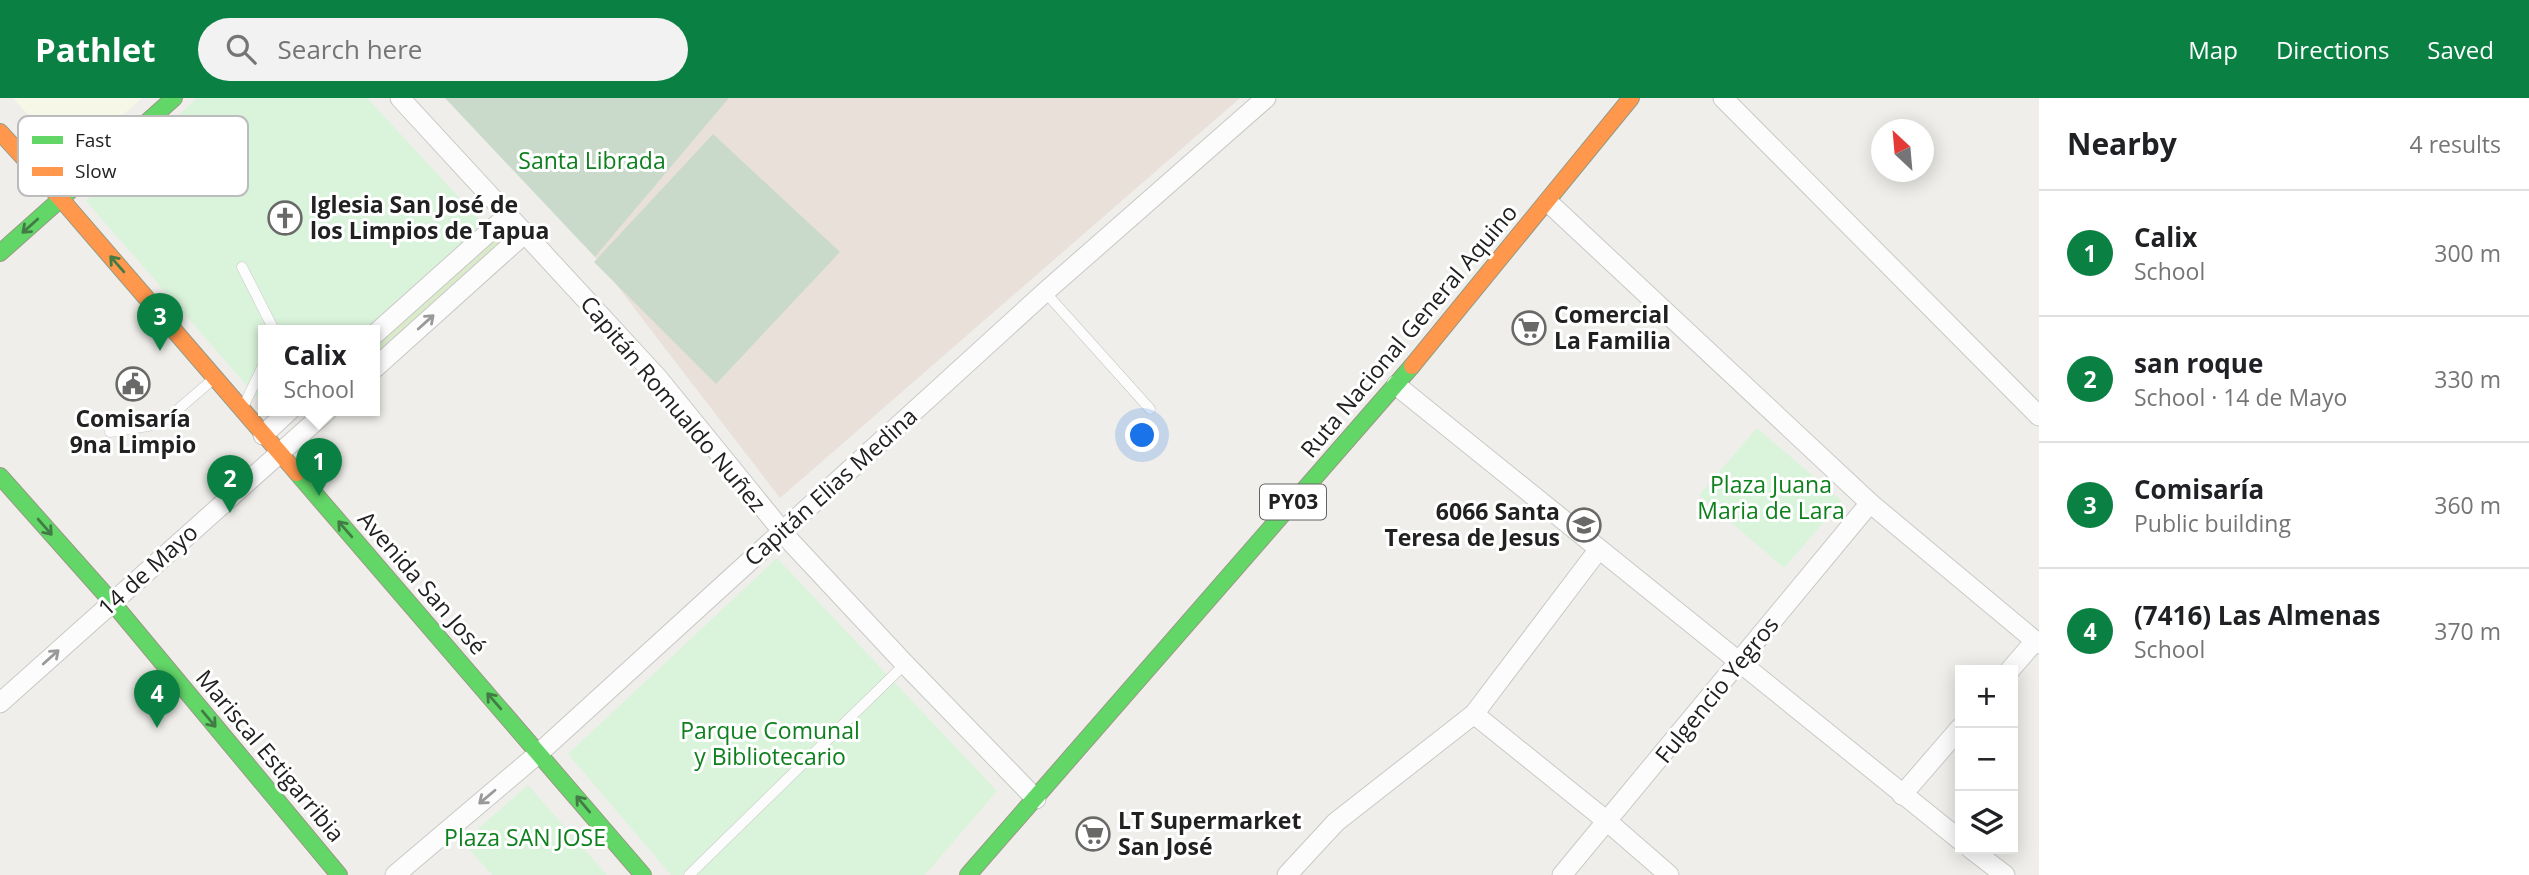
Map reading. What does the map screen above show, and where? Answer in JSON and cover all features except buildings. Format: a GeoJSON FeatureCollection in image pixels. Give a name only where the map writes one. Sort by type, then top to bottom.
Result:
{"type":"FeatureCollection","features":[{"type":"Feature","properties":{"kind":"main road"},"geometry":{"type":"LineString","coordinates":[[154,116],[174,98]]}},
{"type":"Feature","properties":{"kind":"main road","name":"Ruta Nacional General Aquino"},"geometry":{"type":"LineString","coordinates":[[968,875],[1396,385],[1631,98]]}},
{"type":"Feature","properties":{"kind":"main road","name":"Avenida San José"},"geometry":{"type":"LineString","coordinates":[[0,132],[18,152]]}},
{"type":"Feature","properties":{"kind":"main road","name":"Avenida San José"},"geometry":{"type":"LineString","coordinates":[[58,196],[643,875]]}},
{"type":"Feature","properties":{"kind":"main road"},"geometry":{"type":"LineString","coordinates":[[0,253],[64,196]]}},
{"type":"Feature","properties":{"kind":"main road","name":"Mariscal Estigarribia"},"geometry":{"type":"LineString","coordinates":[[0,476],[112,603],[339,875]]}},
{"type":"Feature","properties":{"kind":"street","name":"Capitán Romualdo Nuñez"},"geometry":{"type":"LineString","coordinates":[[400,98],[658,379],[782,531],[905,664],[1036,799]]}},
{"type":"Feature","properties":{"kind":"street","name":"Capitán Elias Medina"},"geometry":{"type":"LineString","coordinates":[[395,875],[539,752],[1045,292],[1266,98]]}},
{"type":"Feature","properties":{"kind":"street"},"geometry":{"type":"LineString","coordinates":[[1723,98],[2039,416]]}},
{"type":"Feature","properties":{"kind":"street"},"geometry":{"type":"LineString","coordinates":[[1548,202],[1871,503],[2037,643],[2015,665]]}},
{"type":"Feature","properties":{"kind":"street"},"geometry":{"type":"LineString","coordinates":[[380,330],[507,216]]}},
{"type":"Feature","properties":{"kind":"street"},"geometry":{"type":"LineString","coordinates":[[380,364],[524,234]]}},
{"type":"Feature","properties":{"kind":"street"},"geometry":{"type":"LineString","coordinates":[[1396,385],[1955,836]]}},
{"type":"Feature","properties":{"kind":"street"},"geometry":{"type":"LineString","coordinates":[[263,435],[284,416]]}},
{"type":"Feature","properties":{"kind":"street","name":"14 de Mayo"},"geometry":{"type":"LineString","coordinates":[[0,703],[321,416]]}},
{"type":"Feature","properties":{"kind":"street","name":"Fulgencio Yegros"},"geometry":{"type":"LineString","coordinates":[[1562,875],[1871,503]]}},
{"type":"Feature","properties":{"kind":"street"},"geometry":{"type":"LineString","coordinates":[[1287,875],[1336,822],[1474,714],[1599,549]]}},
{"type":"Feature","properties":{"kind":"street"},"geometry":{"type":"LineString","coordinates":[[1474,714],[1669,875]]}},
{"type":"Feature","properties":{"kind":"street"},"geometry":{"type":"LineString","coordinates":[[1902,795],[1955,734]]}},
{"type":"Feature","properties":{"kind":"street"},"geometry":{"type":"LineString","coordinates":[[1978,854],[2005,875]]}},
{"type":"Feature","properties":{"kind":"lane"},"geometry":{"type":"LineString","coordinates":[[242,267],[271,325]]}},
{"type":"Feature","properties":{"kind":"lane"},"geometry":{"type":"LineString","coordinates":[[1045,292],[1150,409]]}},
{"type":"Feature","properties":{"kind":"lane"},"geometry":{"type":"LineString","coordinates":[[241,409],[258,376]]}},
{"type":"Feature","properties":{"kind":"lane"},"geometry":{"type":"LineString","coordinates":[[110,432],[148,426],[167,419],[214,378]]}},
{"type":"Feature","properties":{"kind":"lane"},"geometry":{"type":"LineString","coordinates":[[689,875],[905,664]]}},
{"type":"Feature","properties":{"kind":"shaded area"},"geometry":{"type":"Polygon","coordinates":[[[13,98],[142,98],[122,116],[29,116],[13,98]]]}},
{"type":"Feature","properties":{"kind":"shaded area"},"geometry":{"type":"Polygon","coordinates":[[[729,98],[1240,98],[780,498],[595,257],[729,98]]]}},
{"type":"Feature","properties":{"kind":"green space"},"geometry":{"type":"Polygon","coordinates":[[[197,98],[367,98],[483,223],[370,325],[258,325],[258,398],[86,201],[91,196],[248,196],[248,116],[178,116],[197,98]]]}},
{"type":"Feature","properties":{"kind":"green space","name":"Santa Librada"},"geometry":{"type":"Polygon","coordinates":[[[445,98],[729,98],[595,257],[445,98]]]}},
{"type":"Feature","properties":{"kind":"green space"},"geometry":{"type":"Polygon","coordinates":[[[713,134],[840,252],[716,384],[594,262],[713,134]]]}},
{"type":"Feature","properties":{"kind":"green space"},"geometry":{"type":"Polygon","coordinates":[[[499,235],[502,242],[380,352],[380,340],[499,235]]]}},
{"type":"Feature","properties":{"kind":"green space","name":"Plaza Juana Maria de Lara"},"geometry":{"type":"Polygon","coordinates":[[[1757,428],[1842,501],[1784,568],[1699,495],[1757,428]]]}},
{"type":"Feature","properties":{"kind":"green space","name":"Parque Comunal y Bibliotecario"},"geometry":{"type":"Polygon","coordinates":[[[777,558],[997,791],[925,875],[671,875],[568,754],[777,558]]]}},
{"type":"Feature","properties":{"kind":"green space","name":"Plaza SAN JOSE"},"geometry":{"type":"Polygon","coordinates":[[[528,785],[607,875],[492,875],[463,842],[528,785]]]}},
{"type":"Feature","properties":{"kind":"traffic: fast"},"geometry":{"type":"LineString","coordinates":[[154,116],[174,98]]}},
{"type":"Feature","properties":{"kind":"traffic: fast"},"geometry":{"type":"LineString","coordinates":[[0,253],[64,196]]}},
{"type":"Feature","properties":{"kind":"traffic: fast"},"geometry":{"type":"LineString","coordinates":[[968,875],[1412,366]]}},
{"type":"Feature","properties":{"kind":"traffic: fast"},"geometry":{"type":"LineString","coordinates":[[297,473],[643,875]]}},
{"type":"Feature","properties":{"kind":"traffic: fast"},"geometry":{"type":"LineString","coordinates":[[0,476],[112,602],[339,875]]}},
{"type":"Feature","properties":{"kind":"traffic: slow"},"geometry":{"type":"LineString","coordinates":[[1412,366],[1631,98]]}},
{"type":"Feature","properties":{"kind":"traffic: slow"},"geometry":{"type":"LineString","coordinates":[[0,132],[18,152]]}},
{"type":"Feature","properties":{"kind":"traffic: slow"},"geometry":{"type":"LineString","coordinates":[[58,196],[297,473]]}},
{"type":"Feature","properties":{"kind":"place","name":"Iglesia San José de los Limpios de Tapua"},"geometry":{"type":"Point","coordinates":[285,218]}},
{"type":"Feature","properties":{"kind":"place","name":"Comercial La Familia"},"geometry":{"type":"Point","coordinates":[1529,328]}},
{"type":"Feature","properties":{"kind":"place","name":"Comisaría"},"geometry":{"type":"Point","coordinates":[160,351]}},
{"type":"Feature","properties":{"kind":"place","name":"Comisaría 9na Limpio"},"geometry":{"type":"Point","coordinates":[133,384]}},
{"type":"Feature","properties":{"kind":"place","name":"Calix"},"geometry":{"type":"Point","coordinates":[319,496]}},
{"type":"Feature","properties":{"kind":"place","name":"san roque"},"geometry":{"type":"Point","coordinates":[230,513]}},
{"type":"Feature","properties":{"kind":"place","name":"6066 Santa Teresa de Jesus"},"geometry":{"type":"Point","coordinates":[1584,525]}},
{"type":"Feature","properties":{"kind":"place","name":"(7416) Las Almenas"},"geometry":{"type":"Point","coordinates":[157,728]}},
{"type":"Feature","properties":{"kind":"place","name":"LT Supermarket San José"},"geometry":{"type":"Point","coordinates":[1093,834]}}]}
